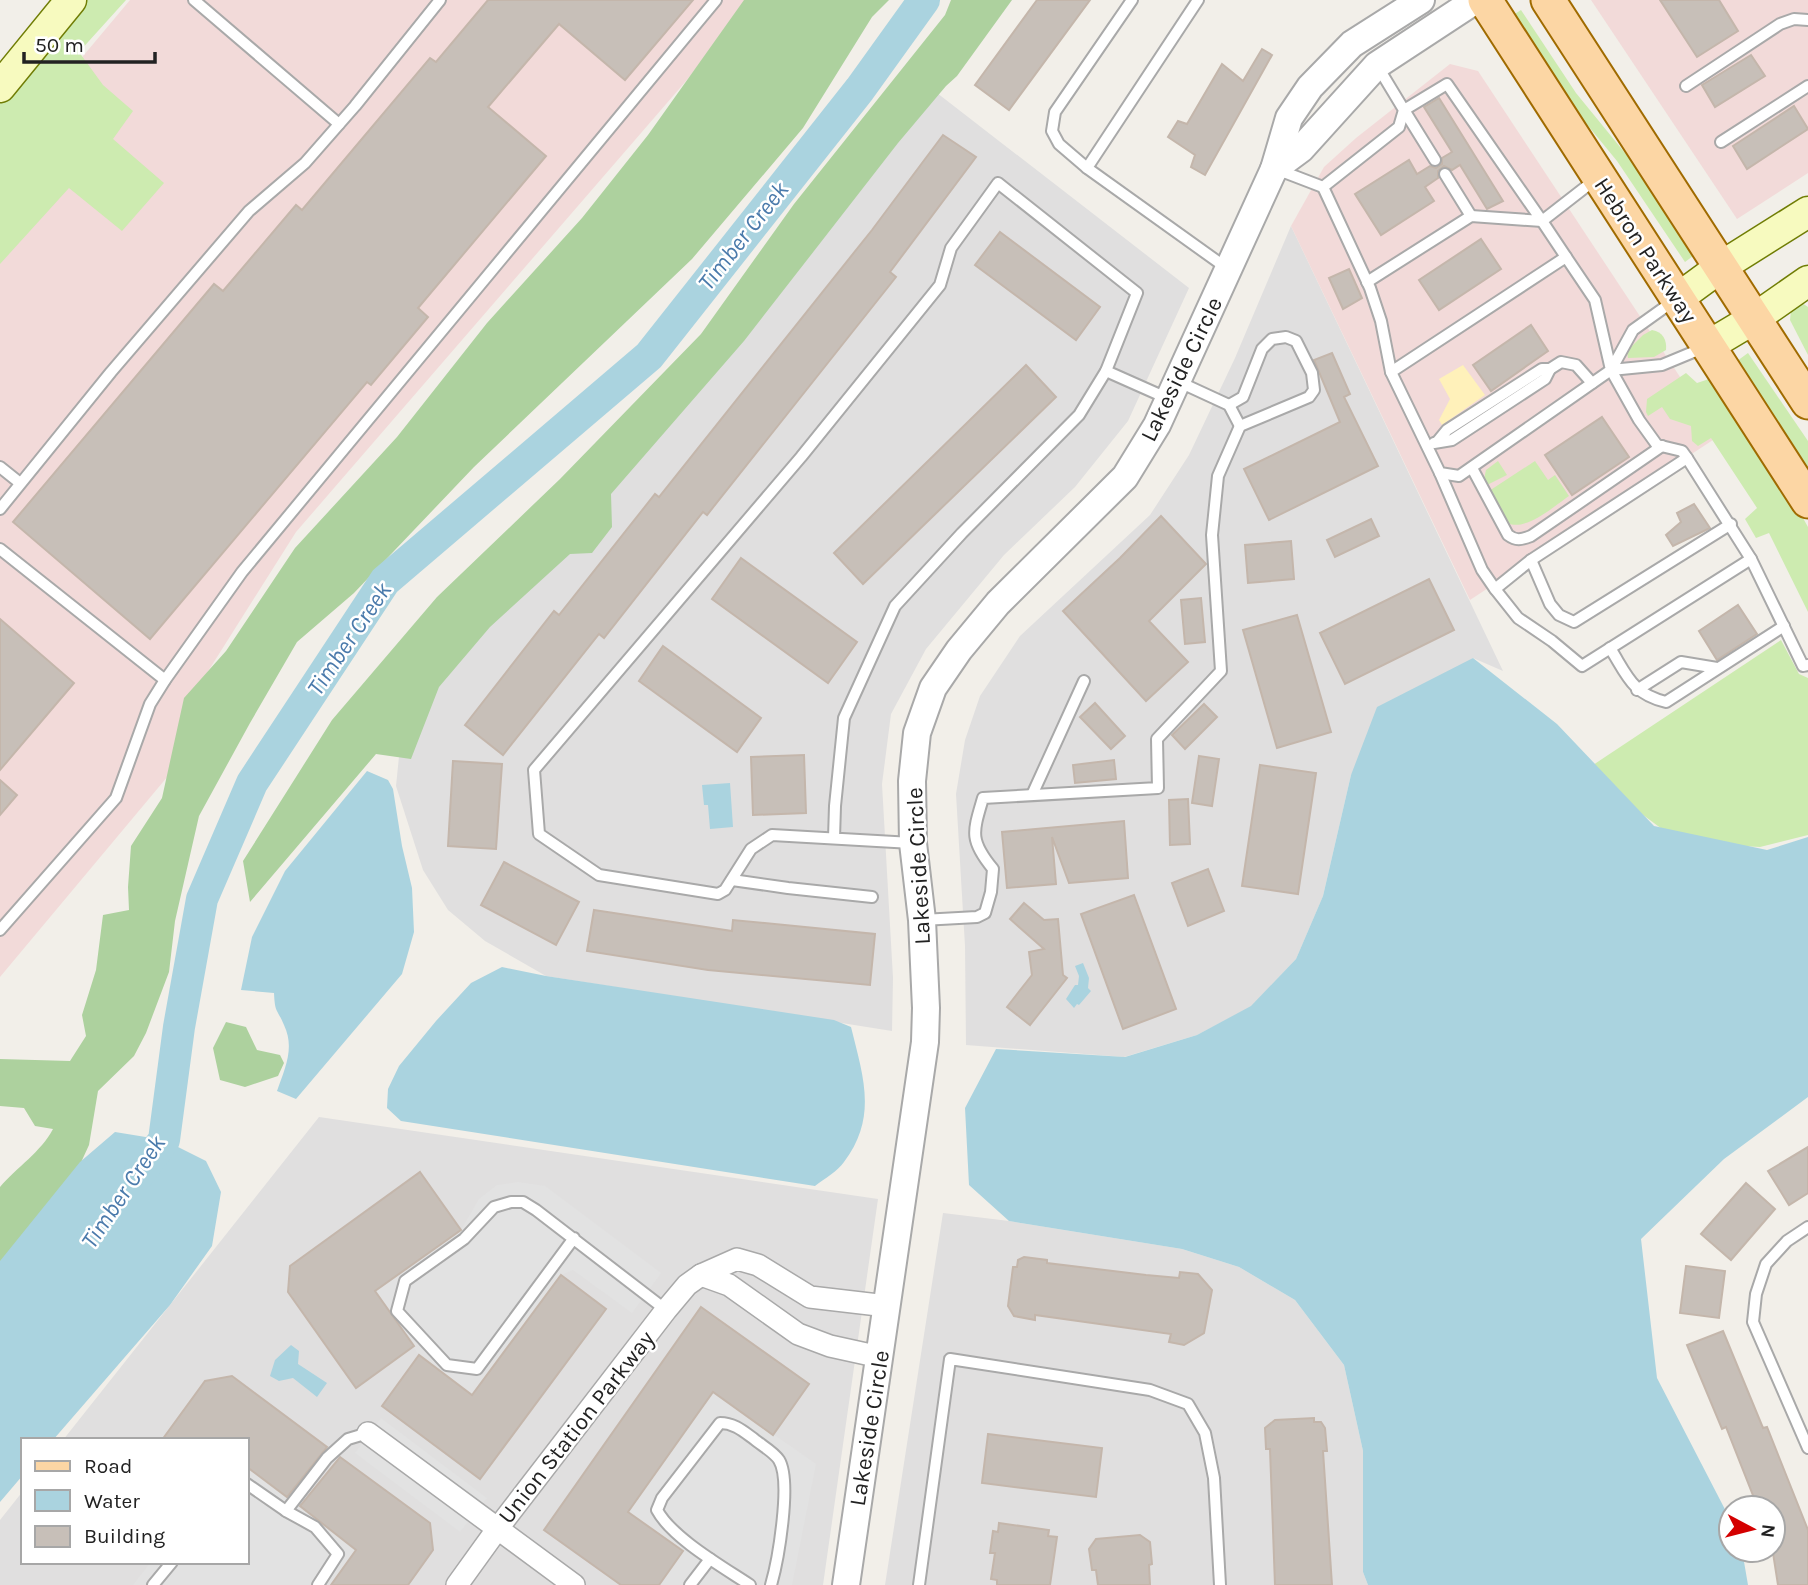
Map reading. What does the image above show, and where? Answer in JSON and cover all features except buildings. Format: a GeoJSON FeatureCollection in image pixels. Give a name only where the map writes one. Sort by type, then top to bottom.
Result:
{"type":"FeatureCollection","features":[{"type":"Feature","properties":{"kind":"main road"},"geometry":{"type":"LineString","coordinates":[[0,87],[71,0]]}},
{"type":"Feature","properties":{"kind":"main road","name":"Hebron Parkway"},"geometry":{"type":"LineString","coordinates":[[1485,0],[1808,501]]}},
{"type":"Feature","properties":{"kind":"main road"},"geometry":{"type":"LineString","coordinates":[[1548,0],[1808,402]]}},
{"type":"Feature","properties":{"kind":"main road"},"geometry":{"type":"LineString","coordinates":[[1677,299],[1722,266],[1808,212]]}},
{"type":"Feature","properties":{"kind":"main road"},"geometry":{"type":"LineString","coordinates":[[1708,346],[1755,318],[1808,281]]}},
{"type":"Feature","properties":{"kind":"street","name":"Lakeside Circle"},"geometry":{"type":"LineString","coordinates":[[846,1585],[925,1042],[922,920],[913,843],[912,781],[917,733],[933,688],[959,650],[998,603],[1125,477],[1157,425],[1274,169],[1289,118],[1310,87],[1352,44],[1421,0]]}},
{"type":"Feature","properties":{"kind":"street","name":"Lakeside Circle"},"geometry":{"type":"LineString","coordinates":[[1274,169],[1301,149],[1377,65],[1475,0]]}},
{"type":"Feature","properties":{"kind":"street","name":"Union Station Parkway"},"geometry":{"type":"LineString","coordinates":[[457,1585],[666,1310],[687,1285],[701,1275],[737,1259],[758,1265],[810,1297],[887,1307]]}},
{"type":"Feature","properties":{"kind":"street"},"geometry":{"type":"LineString","coordinates":[[701,1275],[729,1285],[798,1334],[830,1346],[880,1357]]}},
{"type":"Feature","properties":{"kind":"street"},"geometry":{"type":"LineString","coordinates":[[368,1433],[574,1585]]}},
{"type":"Feature","properties":{"kind":"lane"},"geometry":{"type":"LineString","coordinates":[[194,0],[339,124]]}},
{"type":"Feature","properties":{"kind":"lane"},"geometry":{"type":"LineString","coordinates":[[0,509],[249,211],[305,163],[440,0]]}},
{"type":"Feature","properties":{"kind":"lane"},"geometry":{"type":"LineString","coordinates":[[0,930],[116,798],[150,704],[242,572],[716,0]]}},
{"type":"Feature","properties":{"kind":"lane"},"geometry":{"type":"LineString","coordinates":[[1132,0],[1055,112],[1052,131],[1059,144],[1087,168],[1228,270]]}},
{"type":"Feature","properties":{"kind":"lane"},"geometry":{"type":"LineString","coordinates":[[1087,168],[1198,0]]}},
{"type":"Feature","properties":{"kind":"lane"},"geometry":{"type":"LineString","coordinates":[[1686,86],[1780,24],[1794,19],[1808,20]]}},
{"type":"Feature","properties":{"kind":"lane"},"geometry":{"type":"LineString","coordinates":[[1377,65],[1435,160]]}},
{"type":"Feature","properties":{"kind":"lane"},"geometry":{"type":"LineString","coordinates":[[1323,187],[1399,127],[1404,110],[1447,84],[1595,300],[1611,370],[1639,420],[1657,445],[1682,451],[1687,458],[1751,559],[1803,666],[1808,665]]}},
{"type":"Feature","properties":{"kind":"lane"},"geometry":{"type":"LineString","coordinates":[[1721,142],[1808,86]]}},
{"type":"Feature","properties":{"kind":"lane"},"geometry":{"type":"LineString","coordinates":[[1274,169],[1323,187],[1367,282],[1381,321],[1391,372],[1433,444],[1440,473],[1482,570],[1518,618],[1582,666],[1751,559]]}},
{"type":"Feature","properties":{"kind":"lane"},"geometry":{"type":"LineString","coordinates":[[1445,174],[1471,216]]}},
{"type":"Feature","properties":{"kind":"lane"},"geometry":{"type":"LineString","coordinates":[[1367,282],[1471,216],[1542,221],[1599,177]]}},
{"type":"Feature","properties":{"kind":"lane"},"geometry":{"type":"LineString","coordinates":[[834,838],[844,718],[895,606],[962,533],[1079,415],[1106,370],[1137,293],[999,183],[951,248],[940,285],[801,457],[534,770],[539,834],[599,875],[718,894],[725,890],[751,849],[772,835],[913,843]]}},
{"type":"Feature","properties":{"kind":"lane"},"geometry":{"type":"LineString","coordinates":[[1391,372],[1566,257]]}},
{"type":"Feature","properties":{"kind":"lane"},"geometry":{"type":"LineString","coordinates":[[1440,473],[1460,476],[1611,370],[1633,330],[1677,299]]}},
{"type":"Feature","properties":{"kind":"lane"},"geometry":{"type":"LineString","coordinates":[[922,920],[977,917],[985,913],[992,892],[993,869],[978,851],[974,829],[984,797],[1158,788],[1157,739],[1221,671],[1212,535],[1218,476],[1240,426],[1309,397],[1314,390],[1312,373],[1296,341],[1286,337],[1272,339],[1262,349],[1243,397],[1229,405],[1106,370]]}},
{"type":"Feature","properties":{"kind":"lane"},"geometry":{"type":"LineString","coordinates":[[1611,370],[1662,365],[1708,346]]}},
{"type":"Feature","properties":{"kind":"lane"},"geometry":{"type":"LineString","coordinates":[[1433,444],[1447,430],[1542,369],[1550,369],[1561,362],[1576,365],[1592,383]]}},
{"type":"Feature","properties":{"kind":"lane"},"geometry":{"type":"LineString","coordinates":[[1229,405],[1240,426]]}},
{"type":"Feature","properties":{"kind":"lane"},"geometry":{"type":"LineString","coordinates":[[1472,468],[1508,535],[1521,540],[1531,536],[1662,446]]}},
{"type":"Feature","properties":{"kind":"lane"},"geometry":{"type":"LineString","coordinates":[[1495,589],[1531,560],[1687,458]]}},
{"type":"Feature","properties":{"kind":"lane"},"geometry":{"type":"LineString","coordinates":[[0,467],[20,483]]}},
{"type":"Feature","properties":{"kind":"lane"},"geometry":{"type":"LineString","coordinates":[[1531,560],[1550,604],[1559,615],[1574,622],[1731,524]]}},
{"type":"Feature","properties":{"kind":"lane"},"geometry":{"type":"LineString","coordinates":[[0,549],[165,680]]}},
{"type":"Feature","properties":{"kind":"lane"},"geometry":{"type":"LineString","coordinates":[[1610,648],[1637,690],[1653,699],[1666,702],[1784,626]]}},
{"type":"Feature","properties":{"kind":"lane"},"geometry":{"type":"LineString","coordinates":[[1637,690],[1681,662],[1717,668]]}},
{"type":"Feature","properties":{"kind":"lane"},"geometry":{"type":"LineString","coordinates":[[1032,795],[1084,681]]}},
{"type":"Feature","properties":{"kind":"lane"},"geometry":{"type":"LineString","coordinates":[[732,880],[872,897]]}},
{"type":"Feature","properties":{"kind":"lane"},"geometry":{"type":"LineString","coordinates":[[574,1238],[477,1369],[447,1365],[397,1311],[405,1281],[464,1239],[494,1207],[511,1202],[523,1202],[574,1238],[666,1310]]}},
{"type":"Feature","properties":{"kind":"lane"},"geometry":{"type":"LineString","coordinates":[[1808,1227],[1787,1241],[1766,1264],[1756,1294],[1754,1322],[1808,1448]]}},
{"type":"Feature","properties":{"kind":"lane"},"geometry":{"type":"LineString","coordinates":[[919,1585],[950,1359],[1150,1390],[1188,1404],[1205,1433],[1214,1478],[1220,1585]]}},
{"type":"Feature","properties":{"kind":"lane"},"geometry":{"type":"LineString","coordinates":[[750,1585],[710,1559],[664,1522],[657,1510],[677,1477],[720,1423],[729,1423],[744,1431],[779,1459],[784,1475],[782,1518],[771,1585]]}},
{"type":"Feature","properties":{"kind":"lane"},"geometry":{"type":"LineString","coordinates":[[286,1511],[327,1458],[348,1440],[368,1433]]}},
{"type":"Feature","properties":{"kind":"lane"},"geometry":{"type":"LineString","coordinates":[[248,1485],[315,1527],[338,1554],[318,1585]]}},
{"type":"Feature","properties":{"kind":"lane"},"geometry":{"type":"LineString","coordinates":[[690,1585],[710,1559]]}},
{"type":"Feature","properties":{"kind":"lane"},"geometry":{"type":"LineString","coordinates":[[153,1585],[170,1564]]}},
{"type":"Feature","properties":{"kind":"shaded area"},"geometry":{"type":"Polygon","coordinates":[[[130,0],[749,0],[686,81],[296,532],[195,692],[168,776],[0,977],[0,262],[58,86],[130,0]]]}},
{"type":"Feature","properties":{"kind":"shaded area"},"geometry":{"type":"Polygon","coordinates":[[[1591,0],[1808,0],[1808,173],[1737,219],[1591,0]]]}},
{"type":"Feature","properties":{"kind":"shaded area"},"geometry":{"type":"Polygon","coordinates":[[[1450,64],[1478,71],[1719,436],[1470,600],[1291,226],[1324,167],[1356,138],[1450,64]]]}},
{"type":"Feature","properties":{"kind":"shaded area"},"geometry":{"type":"Polygon","coordinates":[[[919,79],[1189,288],[1128,421],[1075,487],[1004,555],[926,649],[891,714],[882,784],[893,978],[892,1031],[546,976],[485,941],[448,910],[423,870],[396,786],[401,737],[432,678],[919,79]]]}},
{"type":"Feature","properties":{"kind":"shaded area"},"geometry":{"type":"Polygon","coordinates":[[[1291,226],[1503,671],[1473,658],[1351,775],[1323,896],[1296,959],[1251,1007],[1197,1035],[1124,1057],[966,1045],[965,946],[956,794],[965,740],[980,696],[1020,636],[1150,515],[1189,455],[1235,358],[1291,226]]]}},
{"type":"Feature","properties":{"kind":"shaded area"},"geometry":{"type":"Polygon","coordinates":[[[319,1117],[878,1199],[823,1585],[0,1585],[0,1520],[21,1494],[21,1564],[248,1564],[248,1438],[65,1438],[319,1117]]]}},
{"type":"Feature","properties":{"kind":"shaded area"},"geometry":{"type":"Polygon","coordinates":[[[518,1182],[545,1186],[661,1273],[632,1313],[573,1270],[561,1275],[472,1395],[419,1355],[375,1291],[461,1230],[479,1199],[497,1185],[518,1182]]]}},
{"type":"Feature","properties":{"kind":"shaded area"},"geometry":{"type":"Polygon","coordinates":[[[943,1213],[1182,1249],[1239,1267],[1295,1300],[1344,1365],[1363,1451],[1363,1572],[1368,1585],[885,1585],[943,1213]]]}},
{"type":"Feature","properties":{"kind":"shaded area"},"geometry":{"type":"Polygon","coordinates":[[[713,1392],[816,1464],[792,1585],[659,1585],[683,1551],[628,1512],[713,1392]]]}},
{"type":"Feature","properties":{"kind":"shaded area"},"geometry":{"type":"Polygon","coordinates":[[[381,1418],[487,1498],[460,1532],[355,1453],[381,1418]]]}},
{"type":"Feature","properties":{"kind":"shaded area"},"geometry":{"type":"Polygon","coordinates":[[[248,1468],[356,1550],[331,1585],[133,1585],[149,1564],[248,1564],[248,1468]]]}},
{"type":"Feature","properties":{"kind":"green space"},"geometry":{"type":"Polygon","coordinates":[[[84,0],[126,0],[79,52],[103,85],[133,111],[113,139],[164,183],[122,231],[69,188],[0,264],[0,100],[84,0]]]}},
{"type":"Feature","properties":{"kind":"green space"},"geometry":{"type":"Polygon","coordinates":[[[744,0],[889,0],[872,17],[803,128],[692,259],[474,467],[354,593],[297,642],[199,816],[175,921],[169,972],[146,1033],[134,1056],[98,1091],[89,1145],[66,1195],[0,1280],[0,1187],[35,1152],[53,1129],[35,1126],[24,1108],[0,1106],[0,1059],[70,1061],[86,1036],[82,1015],[96,970],[103,915],[129,910],[131,846],[162,798],[184,698],[226,651],[295,548],[397,437],[487,323],[582,218],[648,135],[744,0]]]}},
{"type":"Feature","properties":{"kind":"green space"},"geometry":{"type":"Polygon","coordinates":[[[951,0],[1012,0],[957,76],[898,143],[744,341],[611,494],[612,527],[592,553],[570,554],[490,627],[439,687],[411,759],[376,754],[250,902],[243,861],[332,720],[437,597],[560,479],[701,334],[794,204],[945,15],[951,0]]]}},
{"type":"Feature","properties":{"kind":"green space"},"geometry":{"type":"Polygon","coordinates":[[[1521,10],[1576,93],[1638,169],[1691,250],[1693,256],[1685,262],[1617,161],[1571,105],[1510,17],[1521,10]]]}},
{"type":"Feature","properties":{"kind":"green space"},"geometry":{"type":"Polygon","coordinates":[[[1799,301],[1808,307],[1808,355],[1790,320],[1791,311],[1799,301]]]}},
{"type":"Feature","properties":{"kind":"green space"},"geometry":{"type":"Polygon","coordinates":[[[1652,330],[1664,337],[1666,350],[1654,357],[1628,358],[1627,351],[1652,330]]]}},
{"type":"Feature","properties":{"kind":"green space"},"geometry":{"type":"Polygon","coordinates":[[[1748,353],[1808,441],[1808,467],[1737,361],[1748,353]]]}},
{"type":"Feature","properties":{"kind":"green space"},"geometry":{"type":"Polygon","coordinates":[[[1686,373],[1697,383],[1712,378],[1790,495],[1808,527],[1808,612],[1769,533],[1756,538],[1745,519],[1757,508],[1711,438],[1698,446],[1692,441],[1691,426],[1670,419],[1662,407],[1648,416],[1647,399],[1686,373]]]}},
{"type":"Feature","properties":{"kind":"green space"},"geometry":{"type":"Polygon","coordinates":[[[1498,461],[1507,475],[1487,485],[1484,479],[1486,470],[1498,461]]]}},
{"type":"Feature","properties":{"kind":"green space"},"geometry":{"type":"Polygon","coordinates":[[[1535,461],[1548,480],[1555,475],[1569,496],[1526,523],[1508,523],[1501,517],[1489,491],[1535,461]]]}},
{"type":"Feature","properties":{"kind":"green space"},"geometry":{"type":"Polygon","coordinates":[[[1781,640],[1799,674],[1808,678],[1808,835],[1760,847],[1725,845],[1666,832],[1623,800],[1590,767],[1781,640]]]}},
{"type":"Feature","properties":{"kind":"green space"},"geometry":{"type":"Polygon","coordinates":[[[226,1022],[246,1027],[257,1050],[280,1055],[284,1063],[278,1076],[245,1087],[220,1080],[213,1048],[226,1022]]]}},
{"type":"Feature","properties":{"kind":"sand"},"geometry":{"type":"Polygon","coordinates":[[[1463,365],[1485,395],[1442,425],[1439,420],[1450,399],[1439,379],[1463,365]]]}},
{"type":"Feature","properties":{"kind":"water"},"geometry":{"type":"Polygon","coordinates":[[[1473,658],[1557,724],[1654,826],[1767,850],[1808,837],[1808,1097],[1724,1159],[1641,1239],[1657,1378],[1717,1494],[1717,1564],[1744,1564],[1748,1585],[1368,1585],[1363,1572],[1363,1451],[1344,1365],[1295,1300],[1239,1267],[1182,1249],[1009,1221],[969,1185],[965,1108],[996,1049],[1125,1057],[1197,1035],[1251,1006],[1296,959],[1323,896],[1351,775],[1377,707],[1473,658]]]}},
{"type":"Feature","properties":{"kind":"water"},"geometry":{"type":"Polygon","coordinates":[[[367,771],[388,780],[393,789],[412,888],[414,932],[402,974],[296,1099],[277,1091],[288,1058],[289,1042],[276,1008],[274,993],[241,990],[252,937],[285,871],[367,771]]]}},
{"type":"Feature","properties":{"kind":"water"},"geometry":{"type":"Polygon","coordinates":[[[730,783],[733,827],[710,829],[708,805],[704,805],[702,785],[730,783]]]}},
{"type":"Feature","properties":{"kind":"water"},"geometry":{"type":"Polygon","coordinates":[[[1083,963],[1091,991],[1074,1008],[1066,999],[1075,985],[1078,985],[1079,976],[1075,966],[1083,963]]]}},
{"type":"Feature","properties":{"kind":"water"},"geometry":{"type":"Polygon","coordinates":[[[502,967],[834,1020],[851,1027],[865,1096],[861,1129],[855,1145],[835,1172],[815,1186],[401,1121],[387,1108],[388,1089],[399,1066],[471,983],[502,967]]]}},
{"type":"Feature","properties":{"kind":"water"},"geometry":{"type":"Polygon","coordinates":[[[115,1132],[164,1140],[206,1161],[221,1192],[212,1246],[170,1305],[55,1438],[21,1438],[21,1477],[0,1502],[0,1261],[80,1162],[115,1132]]]}},
{"type":"Feature","properties":{"kind":"water"},"geometry":{"type":"Polygon","coordinates":[[[291,1345],[299,1351],[298,1364],[327,1383],[317,1397],[293,1378],[279,1381],[270,1376],[275,1360],[291,1345]]]}},
{"type":"Feature","properties":{"kind":"waterway","name":"Timber Creek"},"geometry":{"type":"LineString","coordinates":[[139,1174],[164,1140],[179,1027],[202,899],[252,783],[385,581],[649,356],[860,89],[924,0]]}}]}
